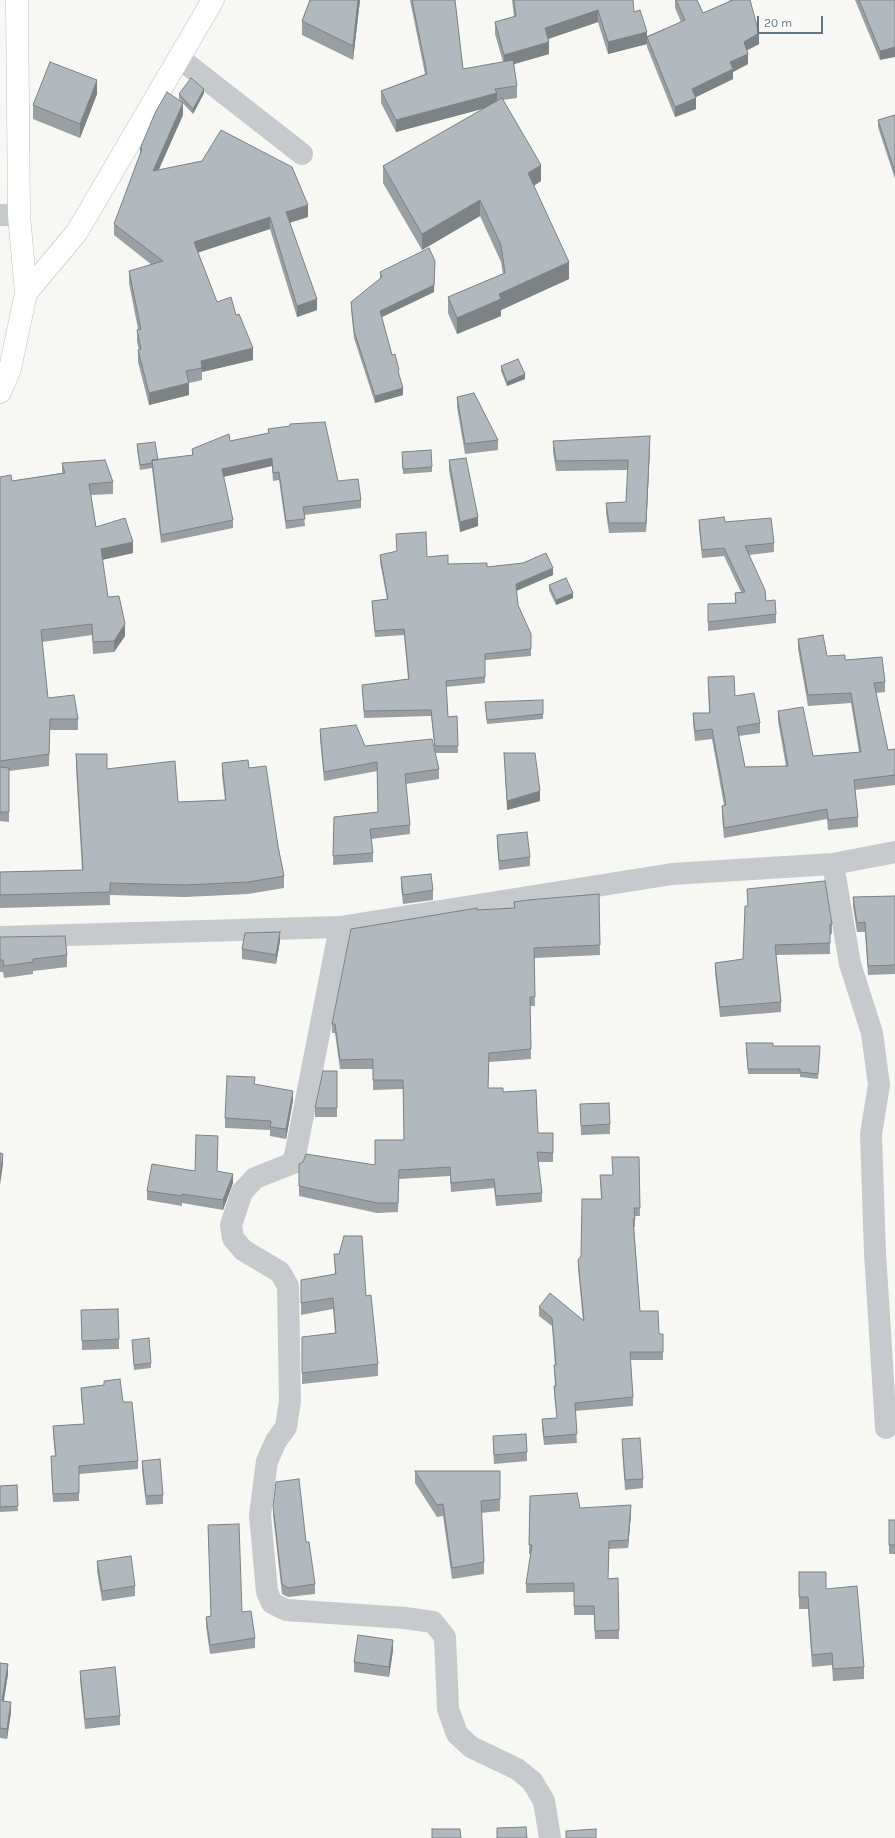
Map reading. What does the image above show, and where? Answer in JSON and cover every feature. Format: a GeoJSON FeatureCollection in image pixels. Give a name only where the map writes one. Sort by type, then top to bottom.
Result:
{"type":"FeatureCollection","features":[{"type":"Feature","properties":{"kind":"main road"},"geometry":{"type":"LineString","coordinates":[[0,392],[10,369],[26,293],[9,215],[18,0]]}},
{"type":"Feature","properties":{"kind":"main road"},"geometry":{"type":"LineString","coordinates":[[26,293],[77,232],[213,0]]}},
{"type":"Feature","properties":{"kind":"street"},"geometry":{"type":"LineString","coordinates":[[178,58],[302,154]]}},
{"type":"Feature","properties":{"kind":"street"},"geometry":{"type":"LineString","coordinates":[[0,936],[340,927],[672,874],[833,864],[895,852]]}},
{"type":"Feature","properties":{"kind":"street"},"geometry":{"type":"LineString","coordinates":[[833,864],[850,964],[872,1033],[879,1086],[871,1134],[875,1253],[886,1428]]}},
{"type":"Feature","properties":{"kind":"street"},"geometry":{"type":"LineString","coordinates":[[340,927],[296,1151],[292,1163],[255,1178],[242,1192],[231,1225],[233,1238],[243,1250],[280,1272],[288,1286],[290,1401],[286,1427],[276,1441],[267,1461],[260,1515],[267,1592],[272,1603],[286,1610],[405,1618],[433,1622],[445,1637],[448,1709],[457,1734],[471,1748],[517,1769],[532,1781],[544,1801],[550,1838]]}},
{"type":"Feature","properties":{"kind":"building"},"geometry":{"type":"Polygon","coordinates":[[[310,0],[358,0],[353,46],[302,21],[310,0]]]}},
{"type":"Feature","properties":{"kind":"building"},"geometry":{"type":"Polygon","coordinates":[[[412,0],[455,0],[463,69],[513,60],[517,86],[495,89],[497,93],[396,120],[381,91],[427,74],[412,0]]]}},
{"type":"Feature","properties":{"kind":"building"},"geometry":{"type":"Polygon","coordinates":[[[514,0],[633,0],[634,12],[640,10],[647,32],[608,42],[598,10],[545,28],[549,42],[504,55],[495,22],[516,16],[514,0]]]}},
{"type":"Feature","properties":{"kind":"building"},"geometry":{"type":"Polygon","coordinates":[[[676,0],[697,0],[703,13],[733,0],[750,0],[759,33],[744,42],[748,54],[730,62],[733,69],[692,89],[696,98],[675,107],[647,37],[685,20],[676,0]]]}},
{"type":"Feature","properties":{"kind":"building"},"geometry":{"type":"Polygon","coordinates":[[[859,0],[895,0],[895,47],[880,51],[859,0]]]}},
{"type":"Feature","properties":{"kind":"building"},"geometry":{"type":"Polygon","coordinates":[[[50,62],[97,80],[80,124],[33,105],[50,62]]]}},
{"type":"Feature","properties":{"kind":"building"},"geometry":{"type":"Polygon","coordinates":[[[191,78],[204,89],[193,109],[179,94],[191,78]]]}},
{"type":"Feature","properties":{"kind":"building"},"geometry":{"type":"Polygon","coordinates":[[[167,92],[183,103],[153,171],[202,161],[221,130],[292,167],[308,205],[286,212],[317,299],[297,306],[270,217],[194,242],[217,302],[231,297],[236,315],[239,314],[253,348],[201,361],[202,368],[186,371],[189,383],[149,393],[138,350],[141,349],[137,330],[141,329],[129,271],[163,261],[114,224],[142,149],[140,149],[155,113],[167,92]]]}},
{"type":"Feature","properties":{"kind":"building"},"geometry":{"type":"Polygon","coordinates":[[[502,98],[541,165],[528,173],[569,262],[499,294],[501,299],[457,318],[448,297],[505,273],[501,245],[480,200],[422,234],[383,166],[502,98]]]}},
{"type":"Feature","properties":{"kind":"building"},"geometry":{"type":"Polygon","coordinates":[[[895,115],[895,172],[878,120],[895,115]]]}},
{"type":"Feature","properties":{"kind":"building"},"geometry":{"type":"Polygon","coordinates":[[[429,248],[435,261],[434,285],[380,311],[392,355],[395,354],[403,388],[375,396],[354,331],[351,302],[382,277],[380,272],[429,248]]]}},
{"type":"Feature","properties":{"kind":"building"},"geometry":{"type":"Polygon","coordinates":[[[518,359],[525,374],[507,382],[501,366],[518,359]]]}},
{"type":"Feature","properties":{"kind":"building"},"geometry":{"type":"Polygon","coordinates":[[[474,393],[498,440],[465,444],[457,397],[474,393]]]}},
{"type":"Feature","properties":{"kind":"building"},"geometry":{"type":"Polygon","coordinates":[[[325,422],[338,481],[358,479],[361,500],[303,507],[305,519],[286,521],[279,472],[273,473],[272,458],[222,469],[233,520],[161,535],[152,460],[193,455],[192,449],[229,434],[230,441],[269,433],[268,429],[290,426],[290,424],[325,422]]]}},
{"type":"Feature","properties":{"kind":"building"},"geometry":{"type":"Polygon","coordinates":[[[650,436],[646,523],[609,523],[606,503],[626,502],[628,460],[556,461],[553,441],[650,436]]]}},
{"type":"Feature","properties":{"kind":"building"},"geometry":{"type":"Polygon","coordinates":[[[155,442],[158,460],[152,460],[152,463],[140,465],[137,444],[155,442]]]}},
{"type":"Feature","properties":{"kind":"building"},"geometry":{"type":"Polygon","coordinates":[[[431,450],[432,467],[403,469],[402,452],[431,450]]]}},
{"type":"Feature","properties":{"kind":"building"},"geometry":{"type":"Polygon","coordinates":[[[466,458],[478,517],[460,522],[449,460],[466,458]]]}},
{"type":"Feature","properties":{"kind":"building"},"geometry":{"type":"Polygon","coordinates":[[[105,460],[113,482],[89,484],[96,527],[125,518],[133,542],[101,549],[108,597],[119,596],[125,624],[114,641],[93,642],[92,624],[41,630],[48,698],[74,695],[78,719],[50,719],[49,754],[0,761],[0,477],[11,475],[12,481],[65,473],[62,463],[105,460]]]}},
{"type":"Feature","properties":{"kind":"building"},"geometry":{"type":"Polygon","coordinates":[[[724,517],[725,522],[771,518],[774,543],[745,546],[765,590],[766,601],[775,600],[776,614],[708,622],[708,604],[736,603],[735,593],[745,592],[724,548],[702,550],[699,520],[724,517]]]}},
{"type":"Feature","properties":{"kind":"building"},"geometry":{"type":"Polygon","coordinates":[[[426,532],[427,557],[448,555],[448,564],[487,563],[487,567],[523,563],[546,553],[553,568],[516,584],[518,605],[531,634],[531,649],[485,654],[485,677],[446,681],[448,717],[457,716],[458,746],[435,746],[431,710],[364,711],[362,685],[409,679],[404,629],[375,631],[372,601],[388,599],[380,555],[397,551],[396,534],[426,532]]]}},
{"type":"Feature","properties":{"kind":"building"},"geometry":{"type":"Polygon","coordinates":[[[566,578],[573,593],[556,600],[549,585],[566,578]]]}},
{"type":"Feature","properties":{"kind":"building"},"geometry":{"type":"Polygon","coordinates":[[[823,635],[827,656],[845,655],[845,660],[882,657],[885,682],[874,683],[888,750],[895,749],[895,775],[854,780],[858,817],[828,820],[827,809],[724,828],[722,806],[726,805],[712,729],[695,731],[693,713],[710,713],[708,677],[734,676],[735,696],[754,693],[760,723],[737,727],[745,767],[788,766],[778,711],[803,707],[813,756],[861,752],[851,693],[808,695],[798,639],[823,635]]]}},
{"type":"Feature","properties":{"kind":"building"},"geometry":{"type":"Polygon","coordinates":[[[543,700],[543,714],[487,720],[485,702],[543,700]]]}},
{"type":"Feature","properties":{"kind":"building"},"geometry":{"type":"Polygon","coordinates":[[[356,725],[365,746],[432,739],[439,769],[405,774],[410,825],[370,829],[373,853],[333,856],[334,817],[378,812],[377,762],[324,772],[320,729],[356,725]]]}},
{"type":"Feature","properties":{"kind":"building"},"geometry":{"type":"Polygon","coordinates":[[[504,753],[535,753],[540,791],[507,801],[504,753]]]}},
{"type":"Feature","properties":{"kind":"building"},"geometry":{"type":"Polygon","coordinates":[[[76,754],[107,754],[107,769],[175,761],[178,802],[226,800],[222,763],[248,760],[249,768],[266,766],[284,876],[248,882],[185,885],[110,883],[110,892],[0,895],[0,872],[83,870],[76,754]]]}},
{"type":"Feature","properties":{"kind":"building"},"geometry":{"type":"Polygon","coordinates":[[[0,767],[9,768],[9,812],[0,812],[0,767]]]}},
{"type":"Feature","properties":{"kind":"building"},"geometry":{"type":"Polygon","coordinates":[[[527,832],[530,857],[499,861],[497,835],[527,832]]]}},
{"type":"Feature","properties":{"kind":"building"},"geometry":{"type":"Polygon","coordinates":[[[431,874],[433,890],[403,895],[401,877],[431,874]]]}},
{"type":"Feature","properties":{"kind":"building"},"geometry":{"type":"Polygon","coordinates":[[[825,881],[832,924],[830,924],[830,943],[775,945],[781,1002],[720,1007],[715,963],[743,959],[745,906],[748,906],[747,889],[825,881]]]}},
{"type":"Feature","properties":{"kind":"building"},"geometry":{"type":"Polygon","coordinates":[[[599,894],[600,945],[534,948],[535,997],[530,997],[531,1049],[489,1053],[488,1088],[503,1088],[503,1092],[536,1090],[538,1133],[553,1133],[553,1153],[537,1152],[542,1193],[496,1196],[494,1179],[451,1183],[450,1167],[399,1170],[398,1203],[377,1203],[299,1186],[299,1164],[303,1162],[306,1154],[375,1165],[375,1140],[404,1140],[403,1080],[373,1080],[373,1059],[340,1060],[335,1024],[332,1024],[351,929],[477,908],[477,910],[515,908],[514,902],[528,900],[599,894]]]}},
{"type":"Feature","properties":{"kind":"building"},"geometry":{"type":"Polygon","coordinates":[[[895,896],[895,965],[868,966],[865,922],[857,923],[853,897],[895,896]]]}},
{"type":"Feature","properties":{"kind":"building"},"geometry":{"type":"Polygon","coordinates":[[[280,932],[276,955],[242,949],[245,933],[280,932]]]}},
{"type":"Feature","properties":{"kind":"building"},"geometry":{"type":"Polygon","coordinates":[[[65,936],[67,955],[33,959],[33,962],[4,966],[3,960],[0,960],[0,937],[65,936]]]}},
{"type":"Feature","properties":{"kind":"building"},"geometry":{"type":"Polygon","coordinates":[[[746,1043],[773,1043],[773,1046],[820,1046],[818,1074],[800,1072],[800,1069],[748,1069],[746,1043]]]}},
{"type":"Feature","properties":{"kind":"building"},"geometry":{"type":"Polygon","coordinates":[[[323,1071],[337,1071],[337,1108],[315,1108],[323,1071]]]}},
{"type":"Feature","properties":{"kind":"building"},"geometry":{"type":"Polygon","coordinates":[[[227,1076],[255,1077],[254,1084],[293,1091],[286,1129],[270,1127],[271,1121],[225,1118],[227,1076]]]}},
{"type":"Feature","properties":{"kind":"building"},"geometry":{"type":"Polygon","coordinates":[[[609,1103],[610,1124],[581,1126],[580,1104],[609,1103]]]}},
{"type":"Feature","properties":{"kind":"building"},"geometry":{"type":"Polygon","coordinates":[[[196,1135],[218,1136],[217,1171],[233,1174],[223,1200],[147,1191],[152,1164],[195,1171],[196,1135]]]}},
{"type":"Feature","properties":{"kind":"building"},"geometry":{"type":"Polygon","coordinates":[[[0,1153],[3,1154],[0,1176],[0,1153]]]}},
{"type":"Feature","properties":{"kind":"building"},"geometry":{"type":"Polygon","coordinates":[[[612,1157],[639,1157],[640,1208],[634,1208],[635,1219],[633,1219],[640,1311],[658,1311],[659,1334],[663,1334],[663,1352],[630,1352],[633,1397],[575,1403],[577,1434],[544,1437],[542,1419],[557,1418],[554,1386],[556,1386],[554,1365],[556,1365],[552,1318],[539,1307],[550,1293],[584,1321],[578,1260],[581,1256],[582,1199],[602,1199],[600,1175],[613,1175],[612,1157]]]}},
{"type":"Feature","properties":{"kind":"building"},"geometry":{"type":"Polygon","coordinates":[[[344,1236],[362,1236],[366,1296],[371,1295],[378,1364],[302,1373],[302,1337],[336,1333],[333,1298],[301,1303],[301,1280],[336,1274],[334,1254],[339,1254],[344,1236]]]}},
{"type":"Feature","properties":{"kind":"building"},"geometry":{"type":"Polygon","coordinates":[[[118,1309],[119,1339],[82,1341],[81,1310],[118,1309]]]}},
{"type":"Feature","properties":{"kind":"building"},"geometry":{"type":"Polygon","coordinates":[[[149,1338],[151,1363],[134,1365],[132,1340],[149,1338]]]}},
{"type":"Feature","properties":{"kind":"building"},"geometry":{"type":"Polygon","coordinates":[[[120,1379],[123,1402],[132,1402],[138,1461],[79,1466],[79,1493],[53,1494],[51,1456],[56,1456],[53,1426],[84,1424],[81,1388],[104,1385],[104,1381],[120,1379]]]}},
{"type":"Feature","properties":{"kind":"building"},"geometry":{"type":"Polygon","coordinates":[[[526,1434],[527,1452],[494,1455],[493,1436],[526,1434]]]}},
{"type":"Feature","properties":{"kind":"building"},"geometry":{"type":"Polygon","coordinates":[[[640,1438],[643,1479],[625,1480],[622,1439],[640,1438]]]}},
{"type":"Feature","properties":{"kind":"building"},"geometry":{"type":"Polygon","coordinates":[[[160,1459],[163,1495],[146,1496],[142,1461],[160,1459]]]}},
{"type":"Feature","properties":{"kind":"building"},"geometry":{"type":"Polygon","coordinates":[[[415,1471],[500,1471],[500,1499],[481,1501],[484,1562],[452,1568],[443,1504],[437,1505],[415,1471]]]}},
{"type":"Feature","properties":{"kind":"building"},"geometry":{"type":"Polygon","coordinates":[[[299,1479],[306,1542],[309,1542],[315,1584],[288,1588],[282,1584],[273,1506],[276,1482],[299,1479]]]}},
{"type":"Feature","properties":{"kind":"building"},"geometry":{"type":"Polygon","coordinates":[[[17,1485],[18,1506],[0,1507],[0,1486],[17,1485]]]}},
{"type":"Feature","properties":{"kind":"building"},"geometry":{"type":"Polygon","coordinates":[[[577,1493],[580,1508],[631,1505],[628,1540],[609,1541],[608,1579],[618,1578],[619,1630],[595,1631],[594,1606],[574,1606],[574,1583],[526,1584],[532,1545],[529,1545],[530,1496],[577,1493]]]}},
{"type":"Feature","properties":{"kind":"building"},"geometry":{"type":"Polygon","coordinates":[[[889,1520],[895,1520],[895,1545],[889,1545],[889,1520]]]}},
{"type":"Feature","properties":{"kind":"building"},"geometry":{"type":"Polygon","coordinates":[[[239,1524],[242,1612],[251,1611],[255,1638],[210,1645],[206,1617],[211,1616],[208,1525],[239,1524]]]}},
{"type":"Feature","properties":{"kind":"building"},"geometry":{"type":"Polygon","coordinates":[[[131,1556],[135,1586],[102,1591],[97,1561],[131,1556]]]}},
{"type":"Feature","properties":{"kind":"building"},"geometry":{"type":"Polygon","coordinates":[[[799,1572],[826,1572],[826,1589],[857,1586],[864,1667],[833,1669],[832,1653],[812,1655],[808,1597],[799,1597],[799,1572]]]}},
{"type":"Feature","properties":{"kind":"building"},"geometry":{"type":"Polygon","coordinates":[[[358,1635],[393,1640],[389,1667],[354,1662],[358,1635]]]}},
{"type":"Feature","properties":{"kind":"building"},"geometry":{"type":"Polygon","coordinates":[[[0,1663],[8,1664],[2,1701],[11,1702],[7,1729],[0,1728],[0,1663]]]}},
{"type":"Feature","properties":{"kind":"building"},"geometry":{"type":"Polygon","coordinates":[[[115,1667],[120,1716],[85,1719],[80,1671],[115,1667]]]}},
{"type":"Feature","properties":{"kind":"building"},"geometry":{"type":"Polygon","coordinates":[[[526,1827],[527,1838],[497,1838],[497,1828],[526,1827]]]}},
{"type":"Feature","properties":{"kind":"building"},"geometry":{"type":"Polygon","coordinates":[[[432,1829],[460,1829],[461,1838],[432,1838],[432,1829]]]}},
{"type":"Feature","properties":{"kind":"building"},"geometry":{"type":"Polygon","coordinates":[[[596,1829],[596,1838],[566,1838],[566,1831],[596,1829]]]}}]}
